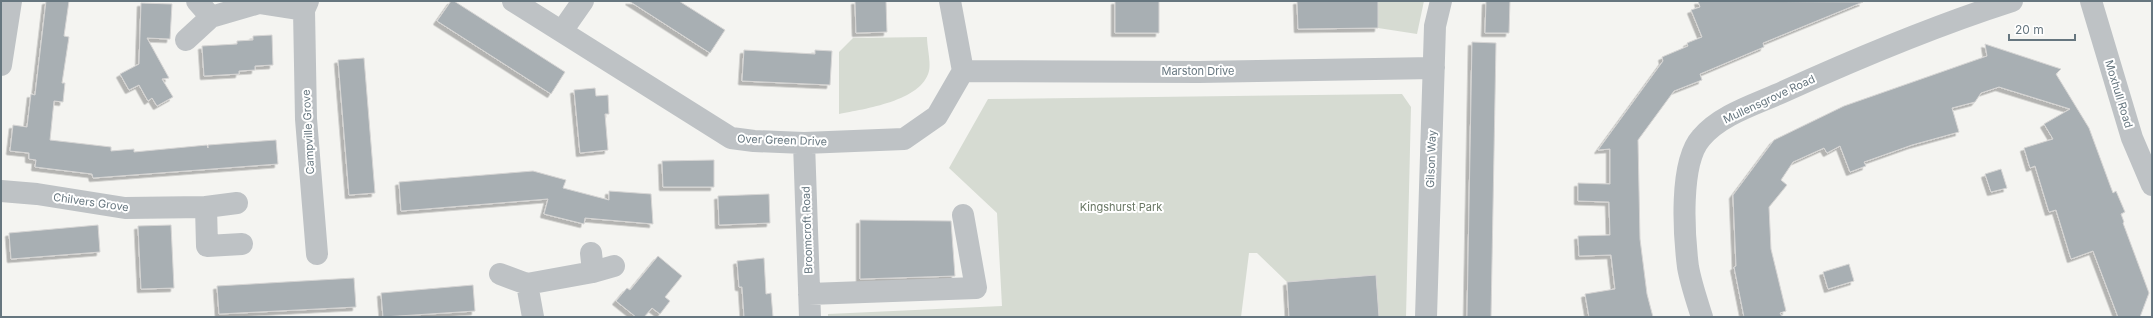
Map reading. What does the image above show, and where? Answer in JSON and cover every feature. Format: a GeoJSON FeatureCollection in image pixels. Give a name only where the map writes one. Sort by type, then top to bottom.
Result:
{"type":"FeatureCollection","features":[{"type":"Feature","properties":{"kind":"street"},"geometry":{"type":"LineString","coordinates":[[1,65],[10,1]]}},
{"type":"Feature","properties":{"kind":"street"},"geometry":{"type":"LineString","coordinates":[[197,1],[211,17]]}},
{"type":"Feature","properties":{"kind":"street","name":"Over Green Drive"},"geometry":{"type":"LineString","coordinates":[[513,1],[731,138],[754,141],[804,143],[904,139],[937,116],[963,71]]}},
{"type":"Feature","properties":{"kind":"street"},"geometry":{"type":"LineString","coordinates":[[562,31],[583,1]]}},
{"type":"Feature","properties":{"kind":"street"},"geometry":{"type":"LineString","coordinates":[[950,1],[963,71]]}},
{"type":"Feature","properties":{"kind":"street","name":"Gilson Way"},"geometry":{"type":"LineString","coordinates":[[1426,317],[1435,26],[1441,1]]}},
{"type":"Feature","properties":{"kind":"street","name":"Mullensgrove Road"},"geometry":{"type":"LineString","coordinates":[[1702,317],[1688,268],[1684,190],[1690,158],[1701,138],[1724,118],[1878,49],[1948,22],[2012,1]]}},
{"type":"Feature","properties":{"kind":"street","name":"Moxhull Road"},"geometry":{"type":"LineString","coordinates":[[2091,1],[2132,138],[2152,186]]}},
{"type":"Feature","properties":{"kind":"street","name":"Campville Grove"},"geometry":{"type":"LineString","coordinates":[[186,40],[211,17],[259,3],[306,5],[306,119],[317,254]]}},
{"type":"Feature","properties":{"kind":"street","name":"Marston Drive"},"geometry":{"type":"LineString","coordinates":[[963,71],[1199,72],[1434,68]]}},
{"type":"Feature","properties":{"kind":"street","name":"Broomcroft Road"},"geometry":{"type":"LineString","coordinates":[[804,143],[810,317]]}},
{"type":"Feature","properties":{"kind":"street","name":"Chilvers Grove"},"geometry":{"type":"LineString","coordinates":[[1,191],[37,194],[125,208],[206,207],[237,203]]}},
{"type":"Feature","properties":{"kind":"street"},"geometry":{"type":"LineString","coordinates":[[206,207],[207,246],[242,244]]}},
{"type":"Feature","properties":{"kind":"street"},"geometry":{"type":"LineString","coordinates":[[809,294],[976,288],[963,215]]}},
{"type":"Feature","properties":{"kind":"street"},"geometry":{"type":"LineString","coordinates":[[500,274],[527,284],[592,263],[614,266]]}},
{"type":"Feature","properties":{"kind":"street"},"geometry":{"type":"LineString","coordinates":[[527,284],[532,317]]}},
{"type":"Feature","properties":{"kind":"green space"},"geometry":{"type":"Polygon","coordinates":[[[1378,1],[1424,1],[1417,34],[1378,28],[1378,1]]]}},
{"type":"Feature","properties":{"kind":"green space"},"geometry":{"type":"Polygon","coordinates":[[[927,37],[930,63],[929,71],[924,81],[916,90],[891,102],[839,114],[839,52],[853,38],[927,37]]]}},
{"type":"Feature","properties":{"kind":"green space","name":"Kingshurst Park"},"geometry":{"type":"Polygon","coordinates":[[[1402,94],[1411,107],[1406,317],[1379,317],[1376,275],[1287,282],[1257,253],[1249,253],[1241,317],[828,317],[828,314],[1002,306],[997,213],[949,168],[988,99],[1402,94]]]}},
{"type":"Feature","properties":{"kind":"building"},"geometry":{"type":"Polygon","coordinates":[[[46,1],[69,1],[64,36],[69,37],[62,83],[65,83],[63,102],[54,101],[50,140],[111,147],[111,151],[134,149],[134,152],[207,145],[208,148],[208,145],[276,140],[278,164],[93,178],[92,174],[35,167],[36,160],[29,159],[29,153],[10,151],[13,125],[27,127],[31,94],[35,95],[46,1]]]}},
{"type":"Feature","properties":{"kind":"building"},"geometry":{"type":"Polygon","coordinates":[[[451,1],[454,1],[565,72],[551,94],[437,21],[451,1]]]}},
{"type":"Feature","properties":{"kind":"building"},"geometry":{"type":"Polygon","coordinates":[[[629,1],[679,1],[725,30],[710,53],[629,1]]]}},
{"type":"Feature","properties":{"kind":"building"},"geometry":{"type":"Polygon","coordinates":[[[855,1],[886,1],[887,32],[856,33],[855,1]]]}},
{"type":"Feature","properties":{"kind":"building"},"geometry":{"type":"Polygon","coordinates":[[[1115,1],[1159,1],[1159,33],[1115,33],[1115,1]]]}},
{"type":"Feature","properties":{"kind":"building"},"geometry":{"type":"Polygon","coordinates":[[[1297,1],[1378,1],[1378,28],[1298,29],[1297,1]]]}},
{"type":"Feature","properties":{"kind":"building"},"geometry":{"type":"Polygon","coordinates":[[[1486,1],[1510,1],[1509,33],[1485,33],[1486,1]]]}},
{"type":"Feature","properties":{"kind":"building"},"geometry":{"type":"Polygon","coordinates":[[[1698,1],[1863,2],[1763,43],[1764,47],[1700,74],[1702,80],[1674,91],[1638,140],[1640,239],[1647,294],[1653,317],[1589,317],[1585,294],[1615,289],[1611,255],[1579,256],[1578,236],[1610,235],[1609,202],[1578,201],[1578,183],[1610,184],[1610,149],[1598,150],[1663,61],[1662,57],[1688,46],[1687,43],[1702,37],[1691,10],[1700,7],[1698,1]]]}},
{"type":"Feature","properties":{"kind":"building"},"geometry":{"type":"Polygon","coordinates":[[[141,3],[172,4],[170,39],[147,38],[169,78],[162,79],[173,97],[157,106],[152,98],[148,101],[139,85],[129,90],[120,74],[139,64],[141,3]]]}},
{"type":"Feature","properties":{"kind":"building"},"geometry":{"type":"Polygon","coordinates":[[[272,35],[273,65],[255,66],[255,70],[239,71],[239,74],[204,76],[202,46],[237,44],[237,41],[253,40],[253,36],[272,35]]]}},
{"type":"Feature","properties":{"kind":"building"},"geometry":{"type":"Polygon","coordinates":[[[1472,42],[1496,43],[1491,317],[1467,317],[1472,42]]]}},
{"type":"Feature","properties":{"kind":"building"},"geometry":{"type":"Polygon","coordinates":[[[1985,44],[2061,69],[2056,74],[2089,128],[2113,193],[2116,191],[2125,212],[2121,214],[2123,223],[2149,293],[2140,317],[2118,317],[2093,251],[2071,259],[2056,210],[2049,212],[2035,166],[2030,168],[2024,148],[2053,139],[2044,124],[2070,109],[1999,87],[1981,93],[1975,102],[1952,108],[1959,132],[1912,145],[1864,162],[1866,166],[1850,172],[1840,146],[1827,153],[1824,148],[1793,162],[1781,180],[1787,185],[1769,207],[1771,249],[1786,311],[1780,313],[1782,317],[1744,317],[1734,267],[1736,266],[1733,195],[1774,140],[1844,106],[1987,56],[1985,44]]]}},
{"type":"Feature","properties":{"kind":"building"},"geometry":{"type":"Polygon","coordinates":[[[744,50],[815,54],[815,50],[832,51],[830,85],[742,81],[744,50]]]}},
{"type":"Feature","properties":{"kind":"building"},"geometry":{"type":"Polygon","coordinates":[[[364,58],[375,193],[349,195],[338,60],[364,58]]]}},
{"type":"Feature","properties":{"kind":"building"},"geometry":{"type":"Polygon","coordinates":[[[595,88],[596,96],[608,95],[609,114],[605,114],[608,150],[580,153],[574,90],[595,88]]]}},
{"type":"Feature","properties":{"kind":"building"},"geometry":{"type":"Polygon","coordinates":[[[714,160],[714,187],[663,187],[662,161],[714,160]]]}},
{"type":"Feature","properties":{"kind":"building"},"geometry":{"type":"Polygon","coordinates":[[[2001,169],[2007,188],[1991,192],[1985,174],[2001,169]]]}},
{"type":"Feature","properties":{"kind":"building"},"geometry":{"type":"Polygon","coordinates":[[[533,171],[566,180],[563,188],[609,200],[609,191],[651,194],[653,224],[585,218],[584,224],[544,214],[548,199],[401,211],[399,182],[533,171]]]}},
{"type":"Feature","properties":{"kind":"building"},"geometry":{"type":"Polygon","coordinates":[[[769,194],[770,223],[719,225],[718,196],[769,194]]]}},
{"type":"Feature","properties":{"kind":"building"},"geometry":{"type":"Polygon","coordinates":[[[860,220],[951,221],[955,276],[860,279],[860,220]]]}},
{"type":"Feature","properties":{"kind":"building"},"geometry":{"type":"Polygon","coordinates":[[[98,225],[100,252],[11,259],[9,233],[98,225]]]}},
{"type":"Feature","properties":{"kind":"building"},"geometry":{"type":"Polygon","coordinates":[[[171,225],[174,288],[141,289],[138,226],[171,225]]]}},
{"type":"Feature","properties":{"kind":"building"},"geometry":{"type":"Polygon","coordinates":[[[658,256],[682,276],[665,297],[670,301],[660,314],[652,308],[644,317],[636,317],[616,301],[627,288],[630,290],[658,256]]]}},
{"type":"Feature","properties":{"kind":"building"},"geometry":{"type":"Polygon","coordinates":[[[764,258],[766,294],[771,293],[773,317],[744,317],[742,287],[739,287],[737,261],[764,258]]]}},
{"type":"Feature","properties":{"kind":"building"},"geometry":{"type":"Polygon","coordinates":[[[1849,264],[1854,281],[1828,289],[1823,272],[1849,264]]]}},
{"type":"Feature","properties":{"kind":"building"},"geometry":{"type":"Polygon","coordinates":[[[1376,275],[1379,317],[1289,317],[1287,282],[1376,275]]]}},
{"type":"Feature","properties":{"kind":"building"},"geometry":{"type":"Polygon","coordinates":[[[354,278],[356,307],[219,314],[217,286],[354,278]]]}},
{"type":"Feature","properties":{"kind":"building"},"geometry":{"type":"Polygon","coordinates":[[[473,285],[475,311],[383,317],[381,293],[473,285]]]}}]}
